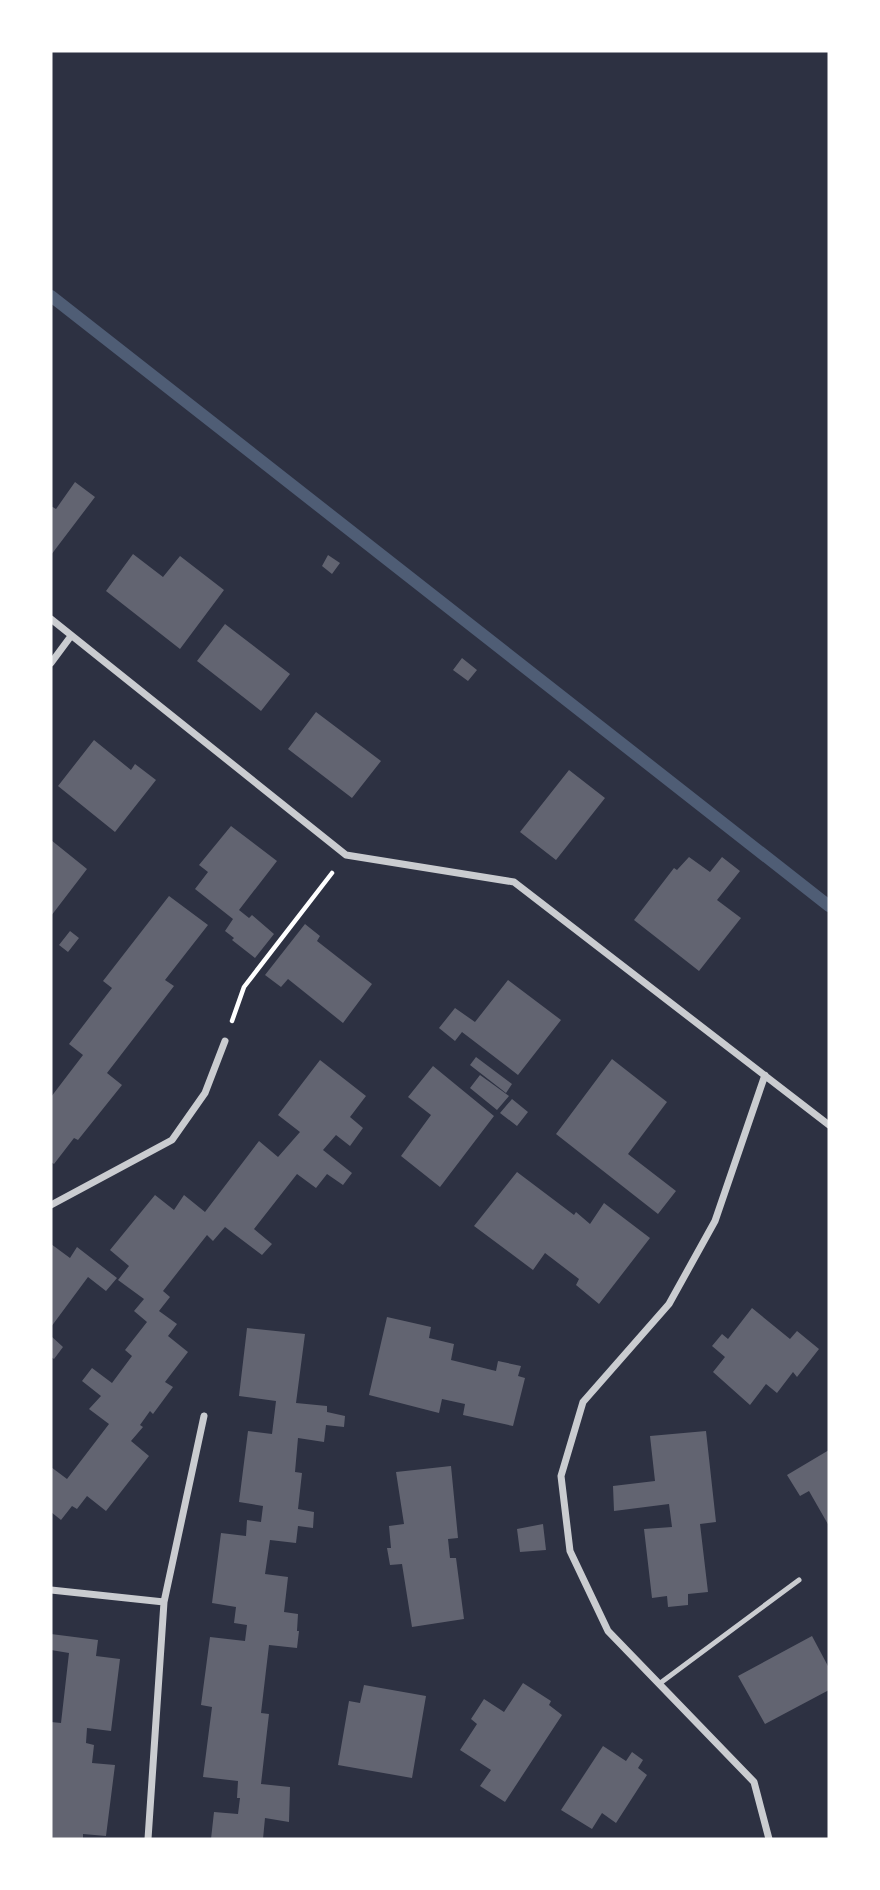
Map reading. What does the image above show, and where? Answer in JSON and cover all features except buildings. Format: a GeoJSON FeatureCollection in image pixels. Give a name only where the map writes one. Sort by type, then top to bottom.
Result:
{"type":"FeatureCollection","features":[{"type":"Feature","properties":{"kind":"street"},"geometry":{"type":"LineString","coordinates":[[51,619],[346,855],[514,882],[829,1125]]}},
{"type":"Feature","properties":{"kind":"street"},"geometry":{"type":"LineString","coordinates":[[51,663],[71,636]]}},
{"type":"Feature","properties":{"kind":"street"},"geometry":{"type":"LineString","coordinates":[[51,1205],[172,1140],[205,1093],[225,1041]]}},
{"type":"Feature","properties":{"kind":"street"},"geometry":{"type":"LineString","coordinates":[[765,1075],[715,1221],[669,1304],[583,1402],[561,1476],[570,1551],[608,1631],[754,1782],[769,1839]]}},
{"type":"Feature","properties":{"kind":"street"},"geometry":{"type":"LineString","coordinates":[[148,1839],[164,1602],[204,1416]]}},
{"type":"Feature","properties":{"kind":"street"},"geometry":{"type":"LineString","coordinates":[[51,1590],[164,1602]]}},
{"type":"Feature","properties":{"kind":"lane"},"geometry":{"type":"LineString","coordinates":[[659,1684],[799,1580]]}},
{"type":"Feature","properties":{"kind":"path"},"geometry":{"type":"LineString","coordinates":[[225,1041],[244,987],[346,855]]}},
{"type":"Feature","properties":{"kind":"waterway"},"geometry":{"type":"LineString","coordinates":[[51,296],[829,906]]}}]}
